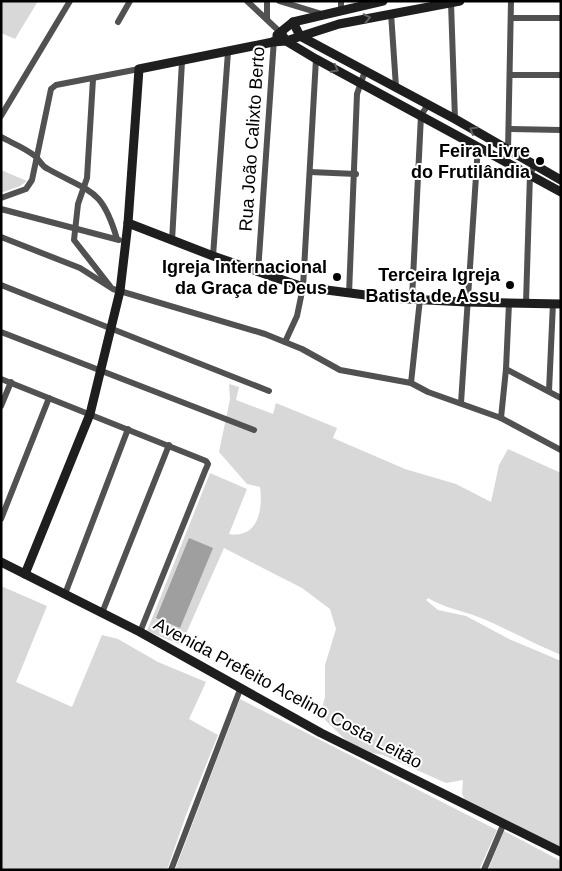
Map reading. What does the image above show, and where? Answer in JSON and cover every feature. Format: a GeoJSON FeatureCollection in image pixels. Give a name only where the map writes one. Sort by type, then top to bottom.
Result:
{"type":"FeatureCollection","features":[{"type":"Feature","properties":{"kind":"street"},"geometry":{"type":"LineString","coordinates":[[1,116],[70,1]]}},
{"type":"Feature","properties":{"kind":"street"},"geometry":{"type":"LineString","coordinates":[[118,22],[130,1]]}},
{"type":"Feature","properties":{"kind":"street"},"geometry":{"type":"LineString","coordinates":[[247,1],[267,20],[276,38],[286,41],[561,192]]}},
{"type":"Feature","properties":{"kind":"street"},"geometry":{"type":"LineString","coordinates":[[267,1],[267,20]]}},
{"type":"Feature","properties":{"kind":"street"},"geometry":{"type":"LineString","coordinates":[[279,1],[322,14]]}},
{"type":"Feature","properties":{"kind":"street"},"geometry":{"type":"LineString","coordinates":[[1,198],[29,186],[48,93],[56,85],[262,45],[276,38],[287,25],[293,22],[322,14],[341,6],[383,1]]}},
{"type":"Feature","properties":{"kind":"street"},"geometry":{"type":"LineString","coordinates":[[508,151],[510,129],[511,1]]}},
{"type":"Feature","properties":{"kind":"street"},"geometry":{"type":"LineString","coordinates":[[286,41],[339,24],[456,2],[455,119]]}},
{"type":"Feature","properties":{"kind":"street"},"geometry":{"type":"LineString","coordinates":[[391,13],[396,88]]}},
{"type":"Feature","properties":{"kind":"street"},"geometry":{"type":"LineString","coordinates":[[511,18],[561,18]]}},
{"type":"Feature","properties":{"kind":"street"},"geometry":{"type":"LineString","coordinates":[[293,22],[300,36],[455,119],[508,151],[559,178]]}},
{"type":"Feature","properties":{"kind":"street","name":"Rua João Calixto Berto"},"geometry":{"type":"LineString","coordinates":[[258,272],[276,38]]}},
{"type":"Feature","properties":{"kind":"street"},"geometry":{"type":"LineString","coordinates":[[213,256],[228,52]]}},
{"type":"Feature","properties":{"kind":"street"},"geometry":{"type":"LineString","coordinates":[[285,342],[297,316],[303,287],[316,59]]}},
{"type":"Feature","properties":{"kind":"street"},"geometry":{"type":"LineString","coordinates":[[172,241],[182,61]]}},
{"type":"Feature","properties":{"kind":"street"},"geometry":{"type":"LineString","coordinates":[[25,574],[90,414],[110,329],[121,240],[128,223],[138,69]]}},
{"type":"Feature","properties":{"kind":"street"},"geometry":{"type":"LineString","coordinates":[[349,294],[356,174],[357,94],[365,71]]}},
{"type":"Feature","properties":{"kind":"street"},"geometry":{"type":"LineString","coordinates":[[510,75],[561,75]]}},
{"type":"Feature","properties":{"kind":"street"},"geometry":{"type":"LineString","coordinates":[[93,79],[87,178],[74,229],[74,240],[116,290]]}},
{"type":"Feature","properties":{"kind":"street"},"geometry":{"type":"LineString","coordinates":[[411,383],[416,299],[421,115],[428,105]]}},
{"type":"Feature","properties":{"kind":"street"},"geometry":{"type":"LineString","coordinates":[[510,129],[561,130]]}},
{"type":"Feature","properties":{"kind":"street"},"geometry":{"type":"LineString","coordinates":[[1,137],[36,157],[46,169],[85,186],[104,205],[110,214],[121,240]]}},
{"type":"Feature","properties":{"kind":"street"},"geometry":{"type":"LineString","coordinates":[[461,403],[466,302],[478,146]]}},
{"type":"Feature","properties":{"kind":"street"},"geometry":{"type":"LineString","coordinates":[[526,303],[530,174],[535,165]]}},
{"type":"Feature","properties":{"kind":"street"},"geometry":{"type":"LineString","coordinates":[[310,172],[356,174]]}},
{"type":"Feature","properties":{"kind":"street"},"geometry":{"type":"LineString","coordinates":[[1,209],[121,240]]}},
{"type":"Feature","properties":{"kind":"street"},"geometry":{"type":"LineString","coordinates":[[128,223],[213,256],[303,287],[349,294],[416,299],[557,304],[549,391]]}},
{"type":"Feature","properties":{"kind":"street"},"geometry":{"type":"LineString","coordinates":[[1,237],[80,268],[116,290],[198,313],[285,342],[340,370],[411,383],[428,392],[501,418],[561,450]]}},
{"type":"Feature","properties":{"kind":"street"},"geometry":{"type":"LineString","coordinates":[[1,285],[269,391]]}},
{"type":"Feature","properties":{"kind":"street"},"geometry":{"type":"LineString","coordinates":[[501,418],[506,369],[509,302]]}},
{"type":"Feature","properties":{"kind":"street"},"geometry":{"type":"LineString","coordinates":[[1,332],[254,430]]}},
{"type":"Feature","properties":{"kind":"street"},"geometry":{"type":"LineString","coordinates":[[506,369],[561,398]]}},
{"type":"Feature","properties":{"kind":"street"},"geometry":{"type":"LineString","coordinates":[[1,378],[204,459],[208,464],[140,632]]}},
{"type":"Feature","properties":{"kind":"street"},"geometry":{"type":"LineString","coordinates":[[1,406],[11,382]]}},
{"type":"Feature","properties":{"kind":"street"},"geometry":{"type":"LineString","coordinates":[[1,519],[49,398]]}},
{"type":"Feature","properties":{"kind":"street"},"geometry":{"type":"LineString","coordinates":[[65,594],[128,429]]}},
{"type":"Feature","properties":{"kind":"street"},"geometry":{"type":"LineString","coordinates":[[102,613],[169,445]]}},
{"type":"Feature","properties":{"kind":"street","name":"Avenida Prefeito Acelino Costa Leitão"},"geometry":{"type":"LineString","coordinates":[[1,562],[140,632],[330,737],[561,852]]}},
{"type":"Feature","properties":{"kind":"street"},"geometry":{"type":"LineString","coordinates":[[171,870],[241,688]]}},
{"type":"Feature","properties":{"kind":"street"},"geometry":{"type":"LineString","coordinates":[[484,870],[504,823]]}},
{"type":"Feature","properties":{"kind":"shaded area"},"geometry":{"type":"Polygon","coordinates":[[[1,1],[38,1],[15,39],[1,33],[1,1]]]}},
{"type":"Feature","properties":{"kind":"shaded area"},"geometry":{"type":"Polygon","coordinates":[[[1,170],[27,181],[20,186],[1,193],[1,170]]]}},
{"type":"Feature","properties":{"kind":"shaded area"},"geometry":{"type":"Polygon","coordinates":[[[229,384],[239,387],[236,400],[273,414],[276,403],[337,428],[333,438],[405,469],[456,484],[491,502],[499,465],[508,449],[561,473],[561,655],[479,617],[442,605],[428,598],[426,600],[438,610],[466,616],[509,639],[561,661],[561,850],[467,804],[462,794],[463,780],[446,783],[383,755],[356,750],[320,715],[325,697],[325,665],[336,629],[330,609],[302,588],[224,548],[181,645],[147,631],[210,473],[247,489],[229,534],[247,532],[257,520],[261,504],[260,487],[247,484],[219,452],[230,399],[229,384]]]}},
{"type":"Feature","properties":{"kind":"shaded area"},"geometry":{"type":"Polygon","coordinates":[[[189,538],[213,548],[180,628],[156,618],[189,538]]]}},
{"type":"Feature","properties":{"kind":"shaded area"},"geometry":{"type":"Polygon","coordinates":[[[1,586],[47,606],[16,682],[72,707],[102,635],[118,639],[158,662],[206,682],[189,719],[218,735],[186,815],[167,870],[1,870],[1,586]]]}},
{"type":"Feature","properties":{"kind":"shaded area"},"geometry":{"type":"Polygon","coordinates":[[[240,699],[497,830],[479,870],[175,870],[240,699]]]}},
{"type":"Feature","properties":{"kind":"shaded area"},"geometry":{"type":"Polygon","coordinates":[[[504,831],[561,861],[561,870],[488,870],[504,831]]]}},
{"type":"Feature","properties":{"kind":"place","name":"Feira Livre do Frutilândia"},"geometry":{"type":"Point","coordinates":[540,161]}},
{"type":"Feature","properties":{"kind":"place","name":"Igreja Internacional da Graça de Deus"},"geometry":{"type":"Point","coordinates":[337,277]}},
{"type":"Feature","properties":{"kind":"place","name":"Terceira Igreja Batista de Assu"},"geometry":{"type":"Point","coordinates":[510,285]}}]}
